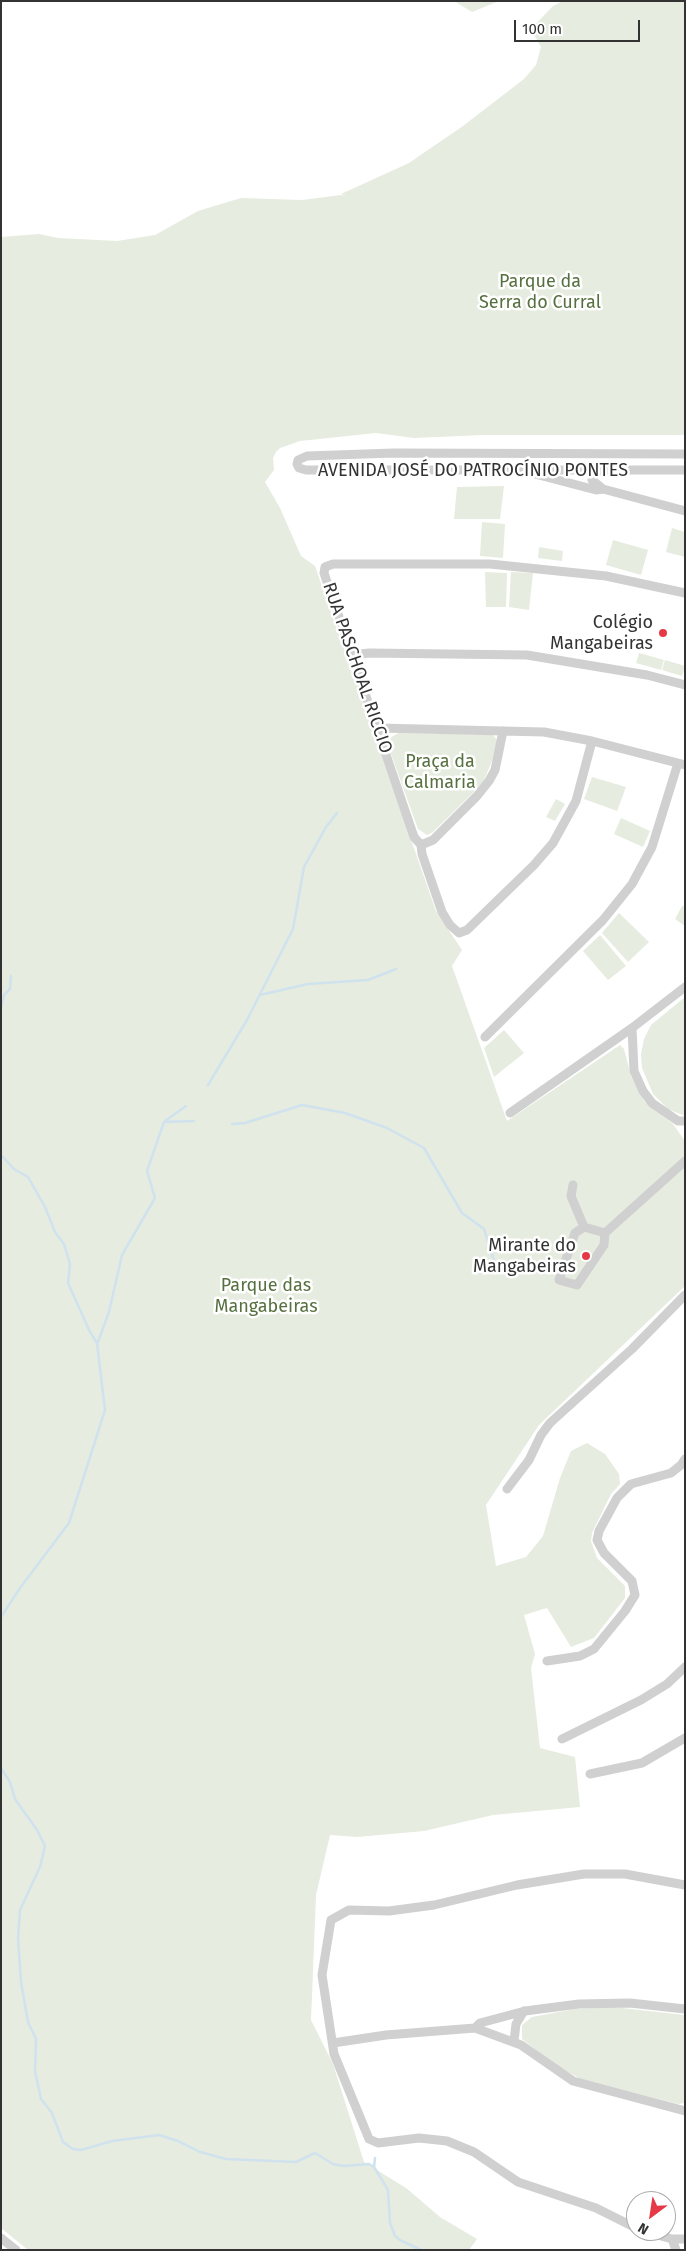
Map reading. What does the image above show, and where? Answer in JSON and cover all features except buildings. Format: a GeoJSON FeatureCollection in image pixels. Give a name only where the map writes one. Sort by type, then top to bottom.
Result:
{"type":"FeatureCollection","features":[{"type":"Feature","properties":{"kind":"street","name":"AVENIDA JOSÉ DO PATROCÍNIO PONTES"},"geometry":{"type":"LineString","coordinates":[[685,454],[384,454],[307,456],[298,460],[297,464],[299,468],[306,470],[685,470]]}},
{"type":"Feature","properties":{"kind":"street"},"geometry":{"type":"LineString","coordinates":[[522,471],[596,490],[603,489],[685,511]]}},
{"type":"Feature","properties":{"kind":"street"},"geometry":{"type":"LineString","coordinates":[[599,471],[593,475],[592,480],[603,489]]}},
{"type":"Feature","properties":{"kind":"street","name":"RUA PASCHOAL RICCIO"},"geometry":{"type":"LineString","coordinates":[[592,742],[576,801],[553,843],[534,865],[467,930],[459,933],[450,925],[442,912],[422,854],[421,845],[414,837],[324,573],[325,567],[333,564],[490,564],[606,576],[685,592]]}},
{"type":"Feature","properties":{"kind":"street"},"geometry":{"type":"LineString","coordinates":[[352,655],[369,653],[527,655],[647,675],[685,685]]}},
{"type":"Feature","properties":{"kind":"street"},"geometry":{"type":"LineString","coordinates":[[378,728],[544,732],[681,764],[652,847],[632,884],[603,920],[485,1037]]}},
{"type":"Feature","properties":{"kind":"street"},"geometry":{"type":"LineString","coordinates":[[421,845],[433,840],[477,796],[489,780],[495,770],[503,731]]}},
{"type":"Feature","properties":{"kind":"street"},"geometry":{"type":"LineString","coordinates":[[510,1113],[632,1028],[685,987]]}},
{"type":"Feature","properties":{"kind":"street"},"geometry":{"type":"LineString","coordinates":[[632,1028],[634,1071],[643,1091],[652,1102],[678,1121],[685,1121]]}},
{"type":"Feature","properties":{"kind":"street"},"geometry":{"type":"LineString","coordinates":[[605,1233],[584,1227],[575,1233],[560,1280],[577,1285],[604,1245],[605,1233],[685,1161]]}},
{"type":"Feature","properties":{"kind":"street"},"geometry":{"type":"LineString","coordinates":[[572,1185],[571,1196],[584,1227]]}},
{"type":"Feature","properties":{"kind":"street"},"geometry":{"type":"LineString","coordinates":[[507,1489],[529,1460],[550,1423],[638,1343],[685,1295]]}},
{"type":"Feature","properties":{"kind":"street"},"geometry":{"type":"LineString","coordinates":[[547,1661],[580,1656],[594,1649],[625,1611],[635,1595],[632,1581],[604,1553],[597,1540],[599,1531],[617,1498],[631,1484],[670,1473],[682,1465],[685,1460]]}},
{"type":"Feature","properties":{"kind":"street"},"geometry":{"type":"LineString","coordinates":[[562,1739],[641,1700],[667,1684],[685,1667]]}},
{"type":"Feature","properties":{"kind":"street"},"geometry":{"type":"LineString","coordinates":[[590,1774],[642,1763],[685,1738]]}},
{"type":"Feature","properties":{"kind":"street"},"geometry":{"type":"LineString","coordinates":[[626,2223],[596,2208],[518,2182],[474,2152],[447,2141],[420,2138],[378,2143],[368,2139],[334,2054],[322,1975],[332,1920],[349,1910],[390,1911],[434,1905],[517,1885],[584,1874],[625,1874],[685,1885]]}},
{"type":"Feature","properties":{"kind":"street"},"geometry":{"type":"LineString","coordinates":[[475,2028],[480,2023],[524,2011],[579,2004],[630,2003],[685,2009]]}},
{"type":"Feature","properties":{"kind":"street"},"geometry":{"type":"LineString","coordinates":[[514,2041],[516,2024],[524,2011]]}},
{"type":"Feature","properties":{"kind":"street"},"geometry":{"type":"LineString","coordinates":[[333,2042],[386,2035],[475,2028],[514,2041],[573,2081],[685,2111]]}},
{"type":"Feature","properties":{"kind":"street"},"geometry":{"type":"LineString","coordinates":[[1,2238],[16,2250]]}},
{"type":"Feature","properties":{"kind":"green space"},"geometry":{"type":"Polygon","coordinates":[[[454,1],[499,1],[472,12],[454,1]]]}},
{"type":"Feature","properties":{"kind":"green space","name":"Parque das Mangabeiras"},"geometry":{"type":"Polygon","coordinates":[[[563,1],[685,1],[685,435],[483,435],[414,438],[376,433],[300,441],[280,448],[276,452],[273,458],[274,470],[265,482],[280,508],[301,556],[315,566],[436,911],[462,950],[452,966],[507,1121],[620,1045],[624,1049],[631,1076],[644,1101],[673,1124],[685,1141],[685,1286],[539,1425],[486,1505],[496,1566],[526,1557],[543,1536],[560,1478],[571,1451],[587,1443],[605,1454],[619,1474],[620,1484],[611,1494],[592,1533],[591,1541],[597,1558],[625,1586],[625,1598],[594,1638],[571,1647],[547,1608],[524,1615],[535,1654],[531,1668],[540,1748],[575,1757],[580,1807],[493,1815],[424,1831],[357,1837],[330,1835],[316,1895],[311,2020],[333,2064],[364,2162],[406,2188],[440,2217],[477,2239],[469,2250],[28,2250],[1,2228],[1,237],[39,234],[58,238],[117,241],[155,235],[198,211],[241,198],[302,200],[346,196],[341,194],[409,163],[463,126],[524,79],[536,65],[541,47],[531,29],[553,6],[563,1]]]}},
{"type":"Feature","properties":{"kind":"green space"},"geometry":{"type":"Polygon","coordinates":[[[504,486],[500,519],[454,519],[457,487],[504,486]]]}},
{"type":"Feature","properties":{"kind":"green space"},"geometry":{"type":"Polygon","coordinates":[[[482,522],[505,524],[503,558],[480,556],[482,522]]]}},
{"type":"Feature","properties":{"kind":"green space"},"geometry":{"type":"Polygon","coordinates":[[[672,528],[685,532],[685,557],[666,552],[672,528]]]}},
{"type":"Feature","properties":{"kind":"green space"},"geometry":{"type":"Polygon","coordinates":[[[613,540],[648,550],[641,575],[606,565],[613,540]]]}},
{"type":"Feature","properties":{"kind":"green space"},"geometry":{"type":"Polygon","coordinates":[[[539,547],[563,551],[562,561],[538,558],[539,547]]]}},
{"type":"Feature","properties":{"kind":"green space"},"geometry":{"type":"Polygon","coordinates":[[[485,572],[507,573],[506,607],[486,607],[485,572]]]}},
{"type":"Feature","properties":{"kind":"green space"},"geometry":{"type":"Polygon","coordinates":[[[511,572],[533,573],[529,610],[509,607],[511,572]]]}},
{"type":"Feature","properties":{"kind":"green space"},"geometry":{"type":"Polygon","coordinates":[[[639,653],[664,660],[661,670],[636,663],[639,653]]]}},
{"type":"Feature","properties":{"kind":"green space"},"geometry":{"type":"Polygon","coordinates":[[[665,660],[685,666],[682,676],[662,670],[665,660]]]}},
{"type":"Feature","properties":{"kind":"green space","name":"Praça da Calmaria"},"geometry":{"type":"Polygon","coordinates":[[[399,733],[493,735],[497,740],[498,746],[483,783],[433,832],[427,835],[418,829],[387,743],[391,737],[399,733]]]}},
{"type":"Feature","properties":{"kind":"green space"},"geometry":{"type":"Polygon","coordinates":[[[592,777],[626,787],[617,811],[584,799],[592,777]]]}},
{"type":"Feature","properties":{"kind":"green space"},"geometry":{"type":"Polygon","coordinates":[[[556,799],[565,804],[555,821],[546,817],[556,799]]]}},
{"type":"Feature","properties":{"kind":"green space"},"geometry":{"type":"Polygon","coordinates":[[[621,818],[650,831],[643,847],[614,834],[621,818]]]}},
{"type":"Feature","properties":{"kind":"green space"},"geometry":{"type":"Polygon","coordinates":[[[682,906],[685,907],[685,926],[675,919],[682,906]]]}},
{"type":"Feature","properties":{"kind":"green space"},"geometry":{"type":"Polygon","coordinates":[[[619,913],[649,942],[628,962],[602,933],[619,913]]]}},
{"type":"Feature","properties":{"kind":"green space"},"geometry":{"type":"Polygon","coordinates":[[[600,935],[626,966],[608,980],[583,951],[600,935]]]}},
{"type":"Feature","properties":{"kind":"green space"},"geometry":{"type":"Polygon","coordinates":[[[685,997],[685,1116],[668,1109],[653,1094],[642,1068],[641,1054],[644,1039],[651,1025],[685,997]]]}},
{"type":"Feature","properties":{"kind":"green space"},"geometry":{"type":"Polygon","coordinates":[[[504,1030],[524,1053],[494,1077],[484,1048],[504,1030]]]}},
{"type":"Feature","properties":{"kind":"green space"},"geometry":{"type":"Polygon","coordinates":[[[613,2007],[685,2015],[685,2103],[678,2104],[581,2079],[558,2067],[522,2039],[522,2025],[532,2017],[575,2009],[613,2007]]]}},
{"type":"Feature","properties":{"kind":"waterway"},"geometry":{"type":"LineString","coordinates":[[208,1085],[247,1020],[293,929],[304,867],[326,827],[337,813]]}},
{"type":"Feature","properties":{"kind":"waterway"},"geometry":{"type":"LineString","coordinates":[[260,995],[308,984],[368,980],[396,969]]}},
{"type":"Feature","properties":{"kind":"waterway"},"geometry":{"type":"LineString","coordinates":[[1,1008],[4,995],[10,989],[11,976]]}},
{"type":"Feature","properties":{"kind":"waterway"},"geometry":{"type":"LineString","coordinates":[[232,1124],[245,1123],[302,1105],[345,1113],[387,1128],[424,1148],[462,1213],[484,1229],[494,1261]]}},
{"type":"Feature","properties":{"kind":"waterway"},"geometry":{"type":"LineString","coordinates":[[165,1121],[186,1106]]}},
{"type":"Feature","properties":{"kind":"waterway"},"geometry":{"type":"LineString","coordinates":[[98,1342],[109,1312],[122,1255],[155,1198],[147,1171],[164,1122],[194,1121]]}},
{"type":"Feature","properties":{"kind":"waterway"},"geometry":{"type":"LineString","coordinates":[[1,1155],[14,1169],[28,1177],[45,1207],[55,1232],[64,1244],[70,1264],[68,1283],[90,1332],[97,1343],[105,1410],[69,1523],[20,1588],[1,1617]]}},
{"type":"Feature","properties":{"kind":"waterway"},"geometry":{"type":"LineString","coordinates":[[1,1768],[10,1782],[15,1799],[37,1830],[45,1846],[40,1867],[20,1910],[18,1938],[21,1982],[28,2022],[36,2039],[35,2071],[41,2099],[52,2113],[63,2142],[73,2149],[81,2150],[112,2141],[159,2135],[178,2141],[200,2152],[226,2159],[296,2162],[315,2153],[333,2164],[344,2166],[369,2164],[374,2167],[388,2190],[390,2223],[395,2236],[421,2250]]}},
{"type":"Feature","properties":{"kind":"waterway"},"geometry":{"type":"LineString","coordinates":[[374,2167],[375,2158]]}},
{"type":"Feature","properties":{"kind":"place","name":"Colégio Mangabeiras"},"geometry":{"type":"Point","coordinates":[663,633]}},
{"type":"Feature","properties":{"kind":"place","name":"Mirante do Mangabeiras"},"geometry":{"type":"Point","coordinates":[586,1256]}},
{"type":"Feature","properties":{"kind":"park label","name":"Parque da Serra do Curral"},"geometry":{"type":"Point","coordinates":[540,292]}}]}
